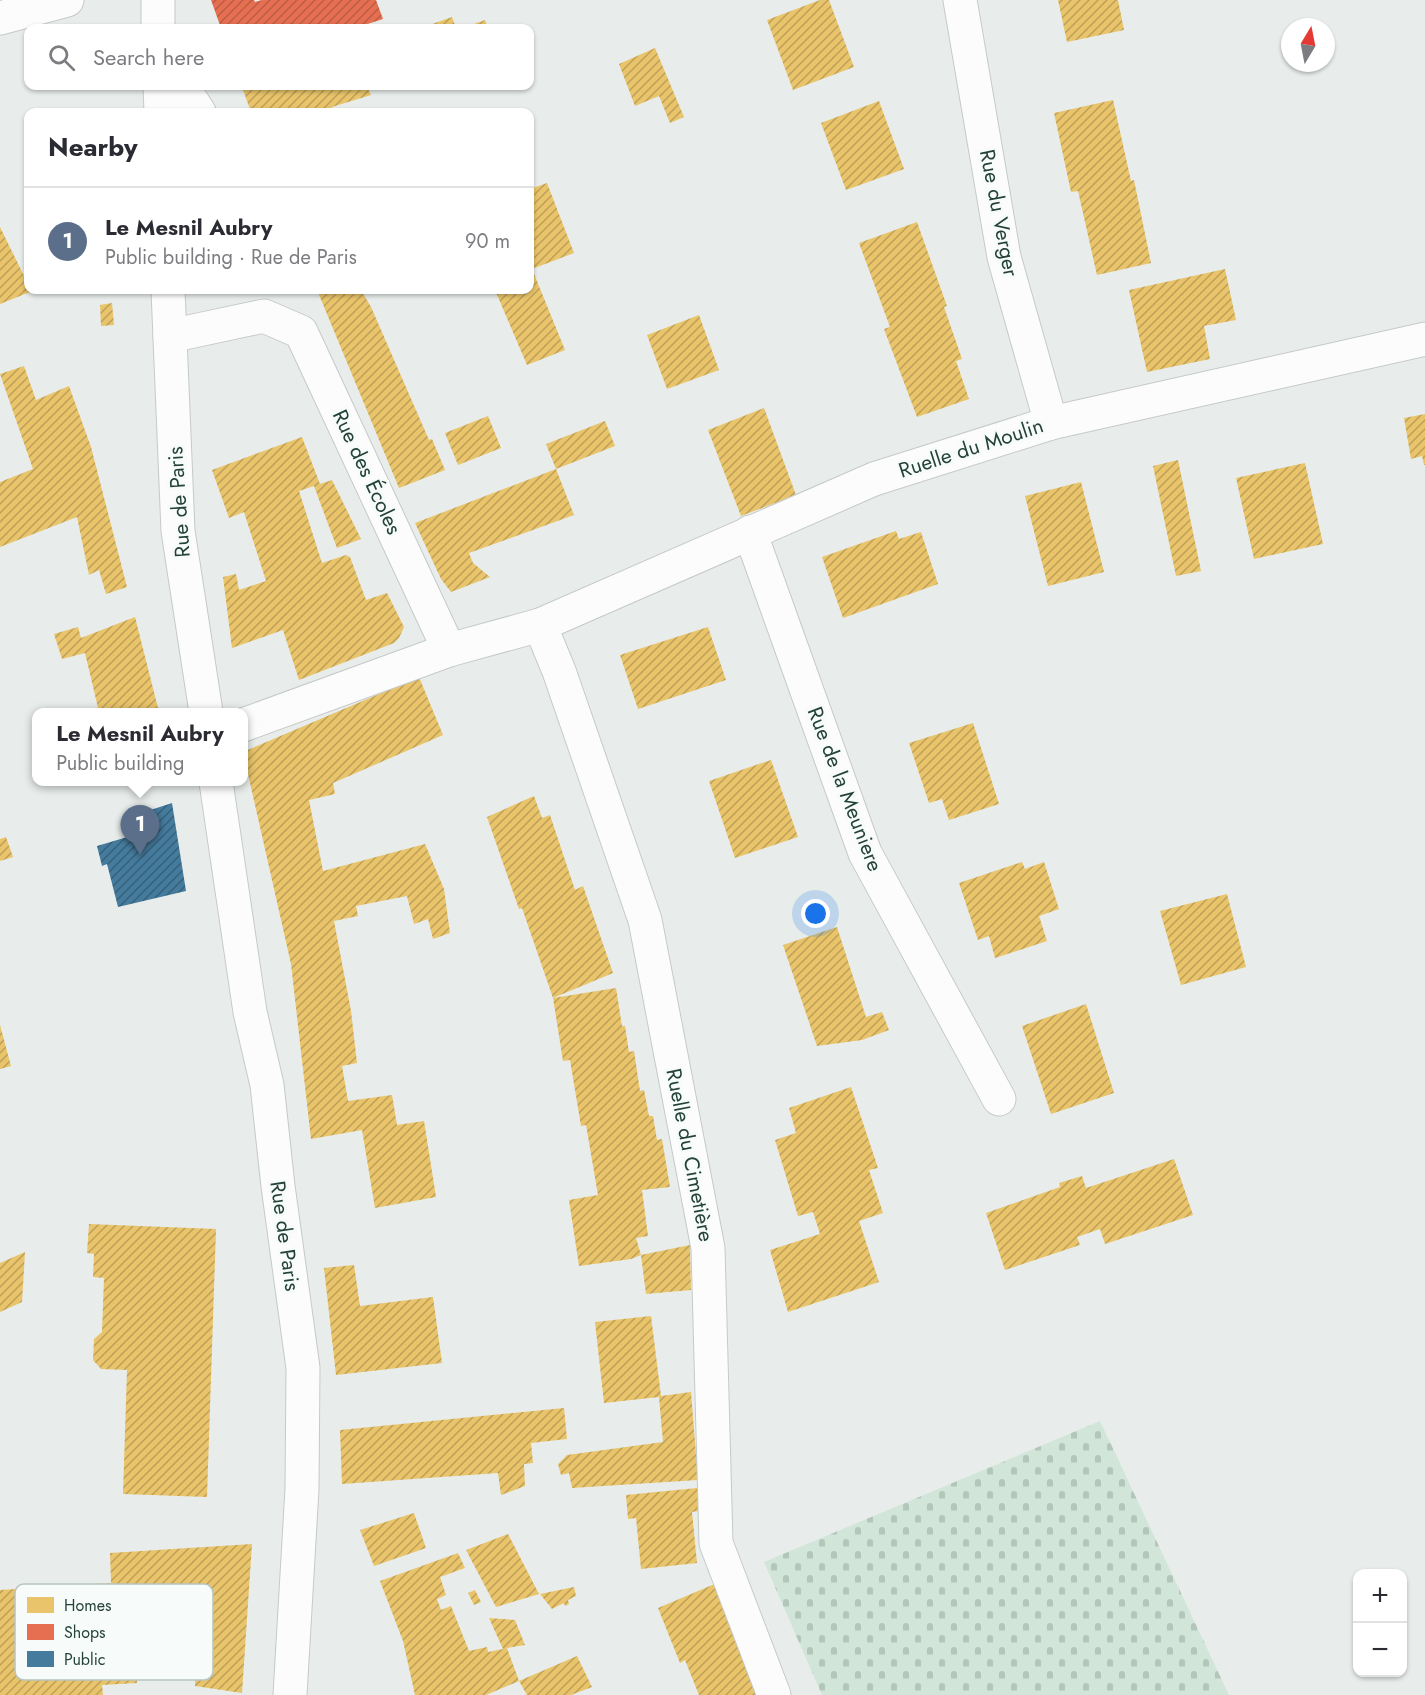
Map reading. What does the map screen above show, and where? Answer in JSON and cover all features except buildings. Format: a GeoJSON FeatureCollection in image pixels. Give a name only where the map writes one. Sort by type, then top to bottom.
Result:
{"type":"FeatureCollection","features":[{"type":"Feature","properties":{"kind":"street"},"geometry":{"type":"LineString","coordinates":[[0,18],[67,0]]}},
{"type":"Feature","properties":{"kind":"street"},"geometry":{"type":"LineString","coordinates":[[158,0],[158,24]]}},
{"type":"Feature","properties":{"kind":"street","name":"Rue du Verger"},"geometry":{"type":"LineString","coordinates":[[960,0],[1004,256],[1051,423]]}},
{"type":"Feature","properties":{"kind":"street"},"geometry":{"type":"LineString","coordinates":[[160,90],[161,108]]}},
{"type":"Feature","properties":{"kind":"street"},"geometry":{"type":"LineString","coordinates":[[185,90],[196,108]]}},
{"type":"Feature","properties":{"kind":"street","name":"Rue de Paris"},"geometry":{"type":"LineString","coordinates":[[168,294],[178,531],[205,708]]}},
{"type":"Feature","properties":{"kind":"street","name":"Rue des Écoles"},"geometry":{"type":"LineString","coordinates":[[170,336],[261,303],[302,332],[449,650]]}},
{"type":"Feature","properties":{"kind":"street","name":"Ruelle du Moulin"},"geometry":{"type":"LineString","coordinates":[[248,723],[449,650],[540,625],[874,479],[1051,423],[1425,339]]}},
{"type":"Feature","properties":{"kind":"street","name":"Rue de la Meuniere"},"geometry":{"type":"LineString","coordinates":[[750,532],[865,853],[999,1099]]}},
{"type":"Feature","properties":{"kind":"street","name":"Ruelle du Cimetière"},"geometry":{"type":"LineString","coordinates":[[540,625],[559,671],[645,920],[708,1248],[716,1543],[774,1695]]}},
{"type":"Feature","properties":{"kind":"street","name":"Rue de Paris"},"geometry":{"type":"LineString","coordinates":[[217,786],[250,1012],[267,1085],[278,1186],[303,1368],[302,1489],[290,1695]]}},
{"type":"Feature","properties":{"kind":"green space"},"geometry":{"type":"Polygon","coordinates":[[[1100,1421],[1229,1695],[822,1695],[764,1562],[1100,1421]]]}},
{"type":"Feature","properties":{"kind":"place","name":"Le Mesnil Aubry"},"geometry":{"type":"Point","coordinates":[140,855]}}]}
